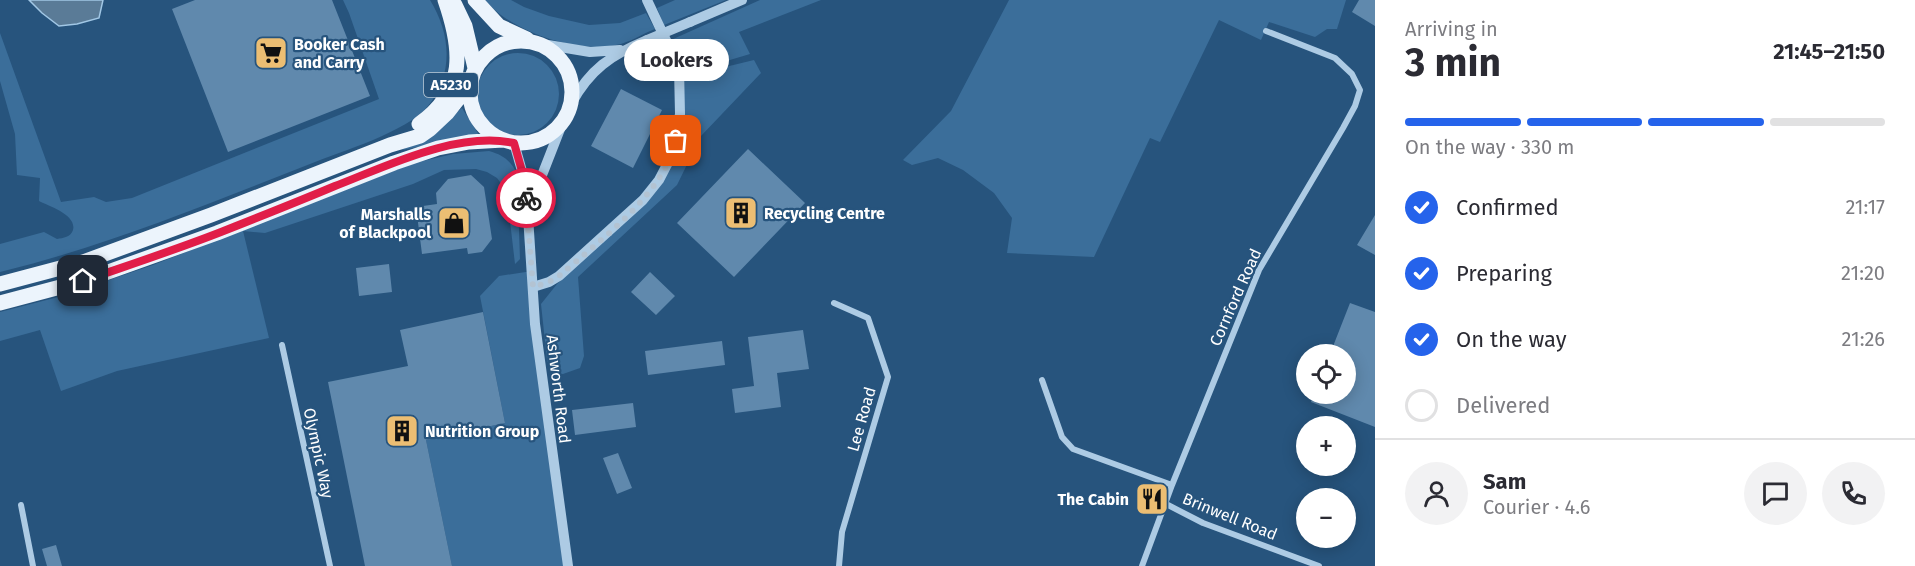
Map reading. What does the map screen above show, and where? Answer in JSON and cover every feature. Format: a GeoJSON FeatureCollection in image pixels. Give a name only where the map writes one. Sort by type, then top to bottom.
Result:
{"type":"FeatureCollection","features":[{"type":"Feature","properties":{"kind":"main road","name":"A5230"},"geometry":{"type":"LineString","coordinates":[[390,145],[434,112],[447,94],[455,75],[458,63],[457,42],[445,0]]}},
{"type":"Feature","properties":{"kind":"main road","name":"A5230"},"geometry":{"type":"LineString","coordinates":[[452,0],[465,26],[475,68]]}},
{"type":"Feature","properties":{"kind":"main road"},"geometry":{"type":"LineString","coordinates":[[0,303],[94,277],[217,233],[438,148],[469,142],[531,142],[544,138],[564,119],[571,104],[572,86],[567,69],[556,54],[499,26],[475,0]]}},
{"type":"Feature","properties":{"kind":"main road","name":"A5230"},"geometry":{"type":"LineString","coordinates":[[0,284],[83,262],[390,145],[420,136],[447,113],[469,85],[475,68],[485,54],[499,45],[515,40],[537,43]]}},
{"type":"Feature","properties":{"kind":"main road","name":"A5230"},"geometry":{"type":"LineString","coordinates":[[469,85],[470,102],[476,119],[488,132],[508,142]]}},
{"type":"Feature","properties":{"kind":"street"},"geometry":{"type":"LineString","coordinates":[[533,287],[559,276],[643,200],[659,180],[673,153],[680,114],[679,68],[647,0]]}},
{"type":"Feature","properties":{"kind":"street"},"geometry":{"type":"LineString","coordinates":[[571,104],[589,76],[606,61],[626,49],[742,0]]}},
{"type":"Feature","properties":{"kind":"street","name":"Cornford Road"},"geometry":{"type":"LineString","coordinates":[[1142,566],[1172,485],[1259,270],[1343,128],[1355,106],[1360,90],[1352,74],[1335,58],[1266,32]]}},
{"type":"Feature","properties":{"kind":"street"},"geometry":{"type":"LineString","coordinates":[[537,43],[590,52],[626,49]]}},
{"type":"Feature","properties":{"kind":"street","name":"Ashworth Road"},"geometry":{"type":"LineString","coordinates":[[527,214],[564,119]]}},
{"type":"Feature","properties":{"kind":"street","name":"Ashworth Road"},"geometry":{"type":"LineString","coordinates":[[508,142],[526,185],[541,373],[568,566]]}},
{"type":"Feature","properties":{"kind":"street","name":"Lee Road"},"geometry":{"type":"LineString","coordinates":[[834,303],[868,318],[888,377],[842,532],[839,566]]}},
{"type":"Feature","properties":{"kind":"street","name":"Olympic Way"},"geometry":{"type":"LineString","coordinates":[[282,345],[330,566]]}},
{"type":"Feature","properties":{"kind":"street"},"geometry":{"type":"LineString","coordinates":[[1042,380],[1062,437],[1073,449],[1172,485]]}},
{"type":"Feature","properties":{"kind":"street","name":"Brinwell Road"},"geometry":{"type":"LineString","coordinates":[[1166,504],[1203,523],[1319,566]]}},
{"type":"Feature","properties":{"kind":"street"},"geometry":{"type":"LineString","coordinates":[[21,505],[33,566]]}},
{"type":"Feature","properties":{"kind":"shaded area"},"geometry":{"type":"Polygon","coordinates":[[[29,0],[103,0],[99,18],[59,26],[29,0]]]}},
{"type":"Feature","properties":{"kind":"shaded area"},"geometry":{"type":"Polygon","coordinates":[[[343,0],[430,0],[442,26],[447,54],[446,67],[436,94],[418,115],[373,140],[195,209],[79,250],[0,272],[0,244],[44,232],[57,239],[64,238],[72,232],[73,225],[67,216],[39,201],[40,178],[17,175],[15,134],[0,81],[0,33],[61,202],[94,197],[106,202],[132,198],[379,99],[343,0]]]}},
{"type":"Feature","properties":{"kind":"shaded area"},"geometry":{"type":"Polygon","coordinates":[[[485,0],[511,0],[549,16],[589,25],[620,23],[646,13],[655,29],[621,44],[600,47],[564,43],[527,30],[496,11],[485,0]]]}},
{"type":"Feature","properties":{"kind":"shaded area"},"geometry":{"type":"Polygon","coordinates":[[[675,0],[726,0],[664,25],[657,8],[675,0]]]}},
{"type":"Feature","properties":{"kind":"shaded area"},"geometry":{"type":"Polygon","coordinates":[[[760,0],[821,0],[739,32],[750,54],[683,74],[683,62],[671,40],[760,0]]]}},
{"type":"Feature","properties":{"kind":"shaded area"},"geometry":{"type":"Polygon","coordinates":[[[1009,0],[1346,0],[1337,29],[1327,29],[1315,37],[1269,22],[1261,40],[1219,20],[1160,142],[1150,138],[1094,257],[1007,253],[1012,218],[994,193],[963,170],[938,158],[912,165],[903,160],[951,111],[1009,0]]]}},
{"type":"Feature","properties":{"kind":"shaded area"},"geometry":{"type":"Polygon","coordinates":[[[518,53],[534,56],[547,65],[556,78],[559,94],[556,110],[547,123],[534,132],[518,135],[502,132],[489,123],[480,110],[477,94],[480,78],[489,65],[502,56],[518,53]]]}},
{"type":"Feature","properties":{"kind":"shaded area"},"geometry":{"type":"Polygon","coordinates":[[[754,60],[761,73],[701,136],[677,185],[578,277],[584,356],[580,368],[563,374],[552,373],[547,360],[541,304],[557,284],[641,206],[684,122],[684,77],[754,60]]]}},
{"type":"Feature","properties":{"kind":"shaded area"},"geometry":{"type":"Polygon","coordinates":[[[462,108],[479,135],[402,150],[428,136],[462,108]]]}},
{"type":"Feature","properties":{"kind":"shaded area"},"geometry":{"type":"Polygon","coordinates":[[[489,151],[506,159],[517,173],[520,259],[515,264],[508,204],[503,186],[497,178],[476,169],[444,170],[413,184],[265,233],[243,231],[269,338],[117,371],[61,391],[40,330],[0,341],[0,312],[62,296],[153,265],[414,163],[453,154],[489,151]]]}},
{"type":"Feature","properties":{"kind":"shaded area"},"geometry":{"type":"Polygon","coordinates":[[[532,271],[568,566],[452,566],[426,440],[505,423],[480,296],[499,276],[532,271]]]}},
{"type":"Feature","properties":{"kind":"building","name":"Booker Cash and Carry"},"geometry":{"type":"Polygon","coordinates":[[[195,0],[332,0],[370,96],[228,152],[172,9],[195,0]]]}},
{"type":"Feature","properties":{"kind":"building"},"geometry":{"type":"Polygon","coordinates":[[[1359,0],[1375,0],[1375,26],[1352,12],[1359,0]]]}},
{"type":"Feature","properties":{"kind":"building"},"geometry":{"type":"Polygon","coordinates":[[[621,89],[662,110],[633,168],[591,146],[621,89]]]}},
{"type":"Feature","properties":{"kind":"building","name":"Recycling Centre"},"geometry":{"type":"Polygon","coordinates":[[[748,149],[805,203],[734,277],[677,223],[748,149]]]}},
{"type":"Feature","properties":{"kind":"building","name":"Marshalls of Blackpool"},"geometry":{"type":"Polygon","coordinates":[[[471,175],[484,187],[492,239],[482,252],[468,254],[467,248],[422,254],[416,207],[437,204],[436,193],[448,179],[471,175]]]}},
{"type":"Feature","properties":{"kind":"building"},"geometry":{"type":"Polygon","coordinates":[[[1375,215],[1375,255],[1357,245],[1375,215]]]}},
{"type":"Feature","properties":{"kind":"building"},"geometry":{"type":"Polygon","coordinates":[[[389,264],[392,292],[359,296],[356,268],[389,264]]]}},
{"type":"Feature","properties":{"kind":"building"},"geometry":{"type":"Polygon","coordinates":[[[650,272],[675,296],[656,315],[631,292],[650,272]]]}},
{"type":"Feature","properties":{"kind":"building"},"geometry":{"type":"Polygon","coordinates":[[[1350,303],[1375,312],[1375,427],[1356,420],[1356,416],[1347,416],[1316,404],[1356,404],[1356,344],[1334,344],[1350,303]]]}},
{"type":"Feature","properties":{"kind":"building","name":"Nutrition Group"},"geometry":{"type":"Polygon","coordinates":[[[483,312],[505,423],[426,440],[452,566],[365,566],[328,382],[408,366],[400,330],[483,312]]]}},
{"type":"Feature","properties":{"kind":"building"},"geometry":{"type":"Polygon","coordinates":[[[803,330],[809,369],[777,373],[781,407],[735,413],[732,389],[754,386],[748,337],[803,330]]]}},
{"type":"Feature","properties":{"kind":"building"},"geometry":{"type":"Polygon","coordinates":[[[722,341],[725,365],[648,375],[645,351],[722,341]]]}},
{"type":"Feature","properties":{"kind":"building"},"geometry":{"type":"Polygon","coordinates":[[[633,403],[636,427],[575,435],[572,410],[633,403]]]}},
{"type":"Feature","properties":{"kind":"building"},"geometry":{"type":"Polygon","coordinates":[[[618,453],[632,488],[617,494],[603,458],[618,453]]]}},
{"type":"Feature","properties":{"kind":"building"},"geometry":{"type":"Polygon","coordinates":[[[56,545],[62,566],[47,566],[42,549],[56,545]]]}},
{"type":"Feature","properties":{"kind":"way so far"},"geometry":{"type":"LineString","coordinates":[[526,198],[533,287],[559,276],[643,200],[666,169],[676,141]]}},
{"type":"Feature","properties":{"kind":"place","name":"Booker Cash and Carry"},"geometry":{"type":"Point","coordinates":[271,53]}},
{"type":"Feature","properties":{"kind":"place","name":"Lookers"},"geometry":{"type":"Point","coordinates":[676,141]}},
{"type":"Feature","properties":{"kind":"place","name":"Recycling Centre"},"geometry":{"type":"Point","coordinates":[741,213]}},
{"type":"Feature","properties":{"kind":"place","name":"Marshalls of Blackpool"},"geometry":{"type":"Point","coordinates":[454,223]}},
{"type":"Feature","properties":{"kind":"place","name":"Nutrition Group"},"geometry":{"type":"Point","coordinates":[402,431]}},
{"type":"Feature","properties":{"kind":"place","name":"The Cabin"},"geometry":{"type":"Point","coordinates":[1152,499]}},
{"type":"Feature","properties":{"kind":"route"},"geometry":{"type":"LineString","coordinates":[[83,281],[217,233],[394,163],[438,148],[469,142],[503,140],[514,143],[526,185],[526,198]]}}]}
